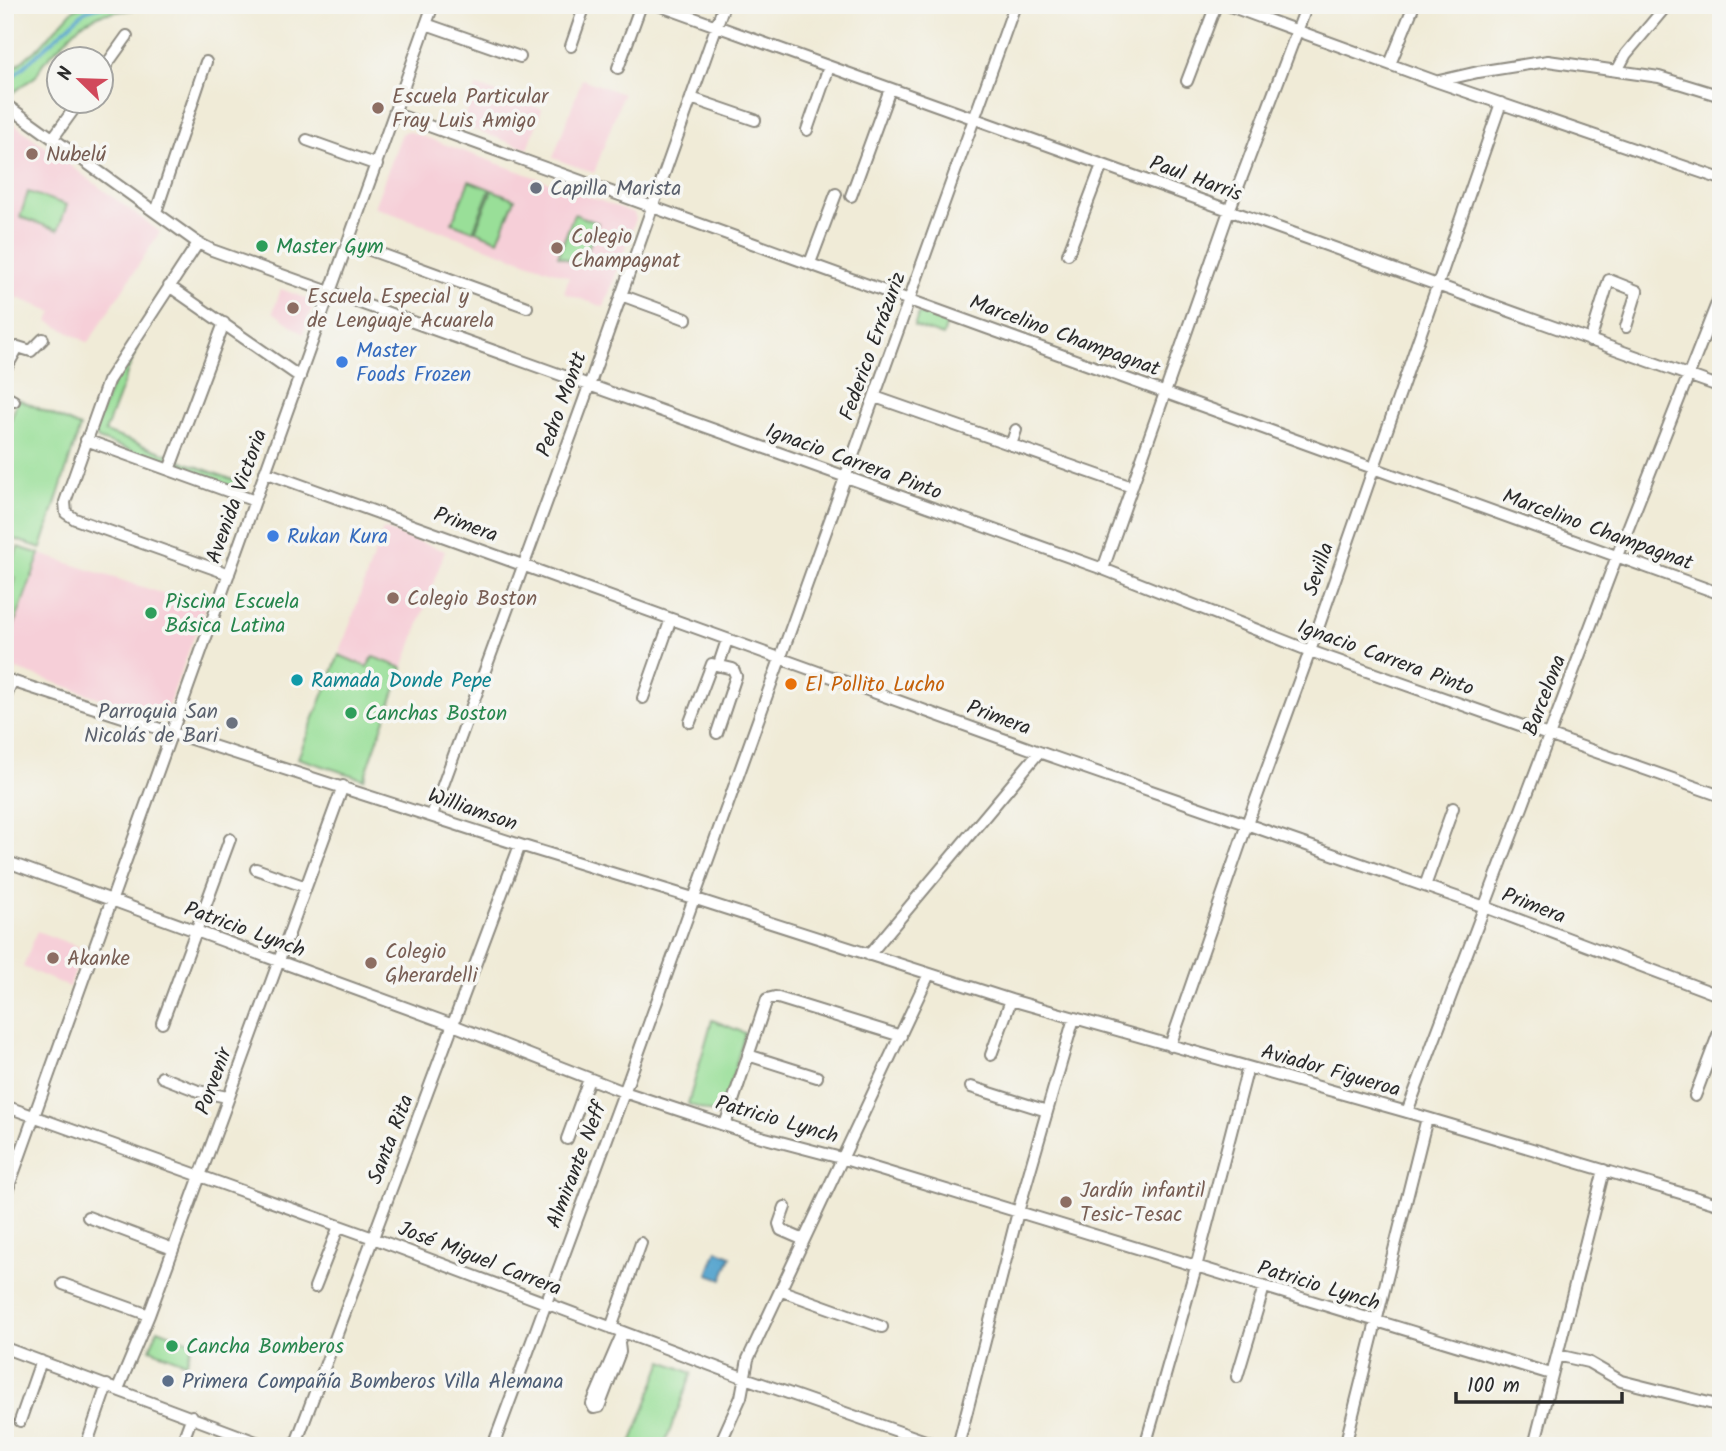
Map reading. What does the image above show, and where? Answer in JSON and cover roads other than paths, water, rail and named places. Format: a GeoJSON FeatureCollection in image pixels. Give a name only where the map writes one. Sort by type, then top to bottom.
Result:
{"type":"FeatureCollection","features":[{"type":"Feature","properties":{"kind":"street","name":"Avenida Victoria"},"geometry":{"type":"LineString","coordinates":[[5,1197],[433,5]]}},
{"type":"Feature","properties":{"kind":"street"},"geometry":{"type":"LineString","coordinates":[[571,46],[585,5]]}},
{"type":"Feature","properties":{"kind":"street"},"geometry":{"type":"LineString","coordinates":[[618,68],[641,5]]}},
{"type":"Feature","properties":{"kind":"street","name":"Paul Harris"},"geometry":{"type":"LineString","coordinates":[[658,5],[1721,387]]}},
{"type":"Feature","properties":{"kind":"street","name":"Pedro Montt"},"geometry":{"type":"LineString","coordinates":[[432,815],[724,5]]}},
{"type":"Feature","properties":{"kind":"street","name":"Federico Errázuriz"},"geometry":{"type":"LineString","coordinates":[[693,898],[1016,5]]}},
{"type":"Feature","properties":{"kind":"street"},"geometry":{"type":"LineString","coordinates":[[1187,81],[1216,5]]}},
{"type":"Feature","properties":{"kind":"street"},"geometry":{"type":"LineString","coordinates":[[1227,5],[1438,82],[1721,179]]}},
{"type":"Feature","properties":{"kind":"street"},"geometry":{"type":"LineString","coordinates":[[1103,569],[1229,211],[1307,5]]}},
{"type":"Feature","properties":{"kind":"street"},"geometry":{"type":"LineString","coordinates":[[1390,64],[1413,5]]}},
{"type":"Feature","properties":{"kind":"street"},"geometry":{"type":"LineString","coordinates":[[1618,69],[1626,54],[1667,5]]}},
{"type":"Feature","properties":{"kind":"street"},"geometry":{"type":"LineString","coordinates":[[426,24],[520,57]]}},
{"type":"Feature","properties":{"kind":"street"},"geometry":{"type":"LineString","coordinates":[[116,51],[127,36]]}},
{"type":"Feature","properties":{"kind":"street"},"geometry":{"type":"LineString","coordinates":[[1438,82],[1478,72],[1548,61],[1659,77],[1721,96]]}},
{"type":"Feature","properties":{"kind":"street"},"geometry":{"type":"LineString","coordinates":[[156,212],[206,62]]}},
{"type":"Feature","properties":{"kind":"street"},"geometry":{"type":"LineString","coordinates":[[807,130],[829,68]]}},
{"type":"Feature","properties":{"kind":"street"},"geometry":{"type":"LineString","coordinates":[[851,195],[890,89]]}},
{"type":"Feature","properties":{"kind":"street"},"geometry":{"type":"LineString","coordinates":[[691,97],[755,120]]}},
{"type":"Feature","properties":{"kind":"street","name":"Sevilla"},"geometry":{"type":"LineString","coordinates":[[1170,1046],[1502,103]]}},
{"type":"Feature","properties":{"kind":"street","name":"Ignacio Carrera Pinto"},"geometry":{"type":"LineString","coordinates":[[7,105],[198,243],[330,294],[1103,569],[1311,651],[1721,796]]}},
{"type":"Feature","properties":{"kind":"street","name":"Marcelino Champagnat"},"geometry":{"type":"LineString","coordinates":[[396,114],[1721,594]]}},
{"type":"Feature","properties":{"kind":"street"},"geometry":{"type":"LineString","coordinates":[[52,138],[68,116]]}},
{"type":"Feature","properties":{"kind":"street"},"geometry":{"type":"LineString","coordinates":[[307,140],[377,166]]}},
{"type":"Feature","properties":{"kind":"street"},"geometry":{"type":"LineString","coordinates":[[1068,254],[1102,165]]}},
{"type":"Feature","properties":{"kind":"street"},"geometry":{"type":"LineString","coordinates":[[810,263],[829,233],[835,194]]}},
{"type":"Feature","properties":{"kind":"street"},"geometry":{"type":"LineString","coordinates":[[348,242],[527,307]]}},
{"type":"Feature","properties":{"kind":"street"},"geometry":{"type":"LineString","coordinates":[[198,243],[108,381],[65,502],[66,513],[75,519],[229,574]]}},
{"type":"Feature","properties":{"kind":"street"},"geometry":{"type":"LineString","coordinates":[[1590,341],[1609,280],[1637,291],[1626,327]]}},
{"type":"Feature","properties":{"kind":"street"},"geometry":{"type":"LineString","coordinates":[[169,286],[300,377]]}},
{"type":"Feature","properties":{"kind":"street","name":"Barcelona"},"geometry":{"type":"LineString","coordinates":[[1407,1112],[1617,556],[1721,293]]}},
{"type":"Feature","properties":{"kind":"street"},"geometry":{"type":"LineString","coordinates":[[621,295],[686,319]]}},
{"type":"Feature","properties":{"kind":"street"},"geometry":{"type":"LineString","coordinates":[[169,470],[224,323]]}},
{"type":"Feature","properties":{"kind":"street"},"geometry":{"type":"LineString","coordinates":[[6,340],[31,351],[43,339]]}},
{"type":"Feature","properties":{"kind":"street"},"geometry":{"type":"LineString","coordinates":[[5,370],[18,347]]}},
{"type":"Feature","properties":{"kind":"street"},"geometry":{"type":"LineString","coordinates":[[875,397],[1132,487]]}},
{"type":"Feature","properties":{"kind":"street"},"geometry":{"type":"LineString","coordinates":[[1011,445],[1016,430]]}},
{"type":"Feature","properties":{"kind":"street"},"geometry":{"type":"LineString","coordinates":[[86,440],[255,501]]}},
{"type":"Feature","properties":{"kind":"street","name":"Primera"},"geometry":{"type":"LineString","coordinates":[[265,472],[1039,752],[1485,907],[1721,996]]}},
{"type":"Feature","properties":{"kind":"street"},"geometry":{"type":"LineString","coordinates":[[643,698],[671,619]]}},
{"type":"Feature","properties":{"kind":"street"},"geometry":{"type":"LineString","coordinates":[[719,664],[727,640]]}},
{"type":"Feature","properties":{"kind":"street"},"geometry":{"type":"LineString","coordinates":[[690,722],[710,667],[714,663],[733,669],[736,676],[717,733]]}},
{"type":"Feature","properties":{"kind":"street"},"geometry":{"type":"LineString","coordinates":[[5,699],[9,680]]}},
{"type":"Feature","properties":{"kind":"street","name":"Williamson"},"geometry":{"type":"LineString","coordinates":[[9,680],[929,974]]}},
{"type":"Feature","properties":{"kind":"street"},"geometry":{"type":"LineString","coordinates":[[869,955],[1039,752]]}},
{"type":"Feature","properties":{"kind":"street","name":"Porvenir"},"geometry":{"type":"LineString","coordinates":[[86,1446],[149,1315],[343,786]]}},
{"type":"Feature","properties":{"kind":"street"},"geometry":{"type":"LineString","coordinates":[[1425,886],[1453,808]]}},
{"type":"Feature","properties":{"kind":"street"},"geometry":{"type":"LineString","coordinates":[[162,1023],[230,839]]}},
{"type":"Feature","properties":{"kind":"street","name":"Santa Rita"},"geometry":{"type":"LineString","coordinates":[[295,1446],[520,845]]}},
{"type":"Feature","properties":{"kind":"street","name":"Patricio Lynch"},"geometry":{"type":"LineString","coordinates":[[5,861],[453,1025],[624,1092],[725,1125],[1551,1374]]}},
{"type":"Feature","properties":{"kind":"street"},"geometry":{"type":"LineString","coordinates":[[256,869],[306,887]]}},
{"type":"Feature","properties":{"kind":"street","name":"Almirante Neff"},"geometry":{"type":"LineString","coordinates":[[493,1446],[693,898]]}},
{"type":"Feature","properties":{"kind":"street"},"geometry":{"type":"LineString","coordinates":[[719,1446],[741,1397],[748,1360],[929,974]]}},
{"type":"Feature","properties":{"kind":"street","name":"Aviador Figueroa"},"geometry":{"type":"LineString","coordinates":[[929,974],[1721,1205]]}},
{"type":"Feature","properties":{"kind":"street"},"geometry":{"type":"LineString","coordinates":[[725,1125],[767,999],[775,997],[901,1036]]}},
{"type":"Feature","properties":{"kind":"street"},"geometry":{"type":"LineString","coordinates":[[991,1055],[1011,1000]]}},
{"type":"Feature","properties":{"kind":"street"},"geometry":{"type":"LineString","coordinates":[[958,1446],[1018,1212],[1074,1018]]}},
{"type":"Feature","properties":{"kind":"street"},"geometry":{"type":"LineString","coordinates":[[1695,1096],[1721,1027]]}},
{"type":"Feature","properties":{"kind":"street"},"geometry":{"type":"LineString","coordinates":[[748,1055],[817,1076]]}},
{"type":"Feature","properties":{"kind":"street"},"geometry":{"type":"LineString","coordinates":[[1145,1446],[1196,1267],[1248,1067]]}},
{"type":"Feature","properties":{"kind":"street"},"geometry":{"type":"LineString","coordinates":[[162,1077],[198,1091],[228,1097]]}},
{"type":"Feature","properties":{"kind":"street"},"geometry":{"type":"LineString","coordinates":[[566,1139],[589,1079]]}},
{"type":"Feature","properties":{"kind":"street"},"geometry":{"type":"LineString","coordinates":[[971,1087],[1047,1111]]}},
{"type":"Feature","properties":{"kind":"street","name":"José Miguel Carrera"},"geometry":{"type":"LineString","coordinates":[[5,1106],[373,1238],[611,1328],[621,1337],[940,1446]]}},
{"type":"Feature","properties":{"kind":"street"},"geometry":{"type":"LineString","coordinates":[[1345,1446],[1427,1118]]}},
{"type":"Feature","properties":{"kind":"street"},"geometry":{"type":"LineString","coordinates":[[1534,1446],[1604,1170]]}},
{"type":"Feature","properties":{"kind":"street"},"geometry":{"type":"LineString","coordinates":[[785,1207],[779,1224],[781,1230],[804,1240]]}},
{"type":"Feature","properties":{"kind":"street"},"geometry":{"type":"LineString","coordinates":[[88,1217],[173,1249]]}},
{"type":"Feature","properties":{"kind":"street"},"geometry":{"type":"LineString","coordinates":[[314,1287],[339,1226]]}},
{"type":"Feature","properties":{"kind":"street"},"geometry":{"type":"LineString","coordinates":[[611,1328],[642,1243]]}},
{"type":"Feature","properties":{"kind":"street"},"geometry":{"type":"LineString","coordinates":[[63,1284],[149,1315]]}},
{"type":"Feature","properties":{"kind":"street"},"geometry":{"type":"LineString","coordinates":[[1237,1377],[1264,1287]]}},
{"type":"Feature","properties":{"kind":"street"},"geometry":{"type":"LineString","coordinates":[[782,1290],[882,1327]]}},
{"type":"Feature","properties":{"kind":"street"},"geometry":{"type":"LineString","coordinates":[[621,1337],[620,1352],[599,1407],[594,1408],[592,1404],[621,1337]]}},
{"type":"Feature","properties":{"kind":"street"},"geometry":{"type":"LineString","coordinates":[[5,1348],[267,1446]]}},
{"type":"Feature","properties":{"kind":"street"},"geometry":{"type":"LineString","coordinates":[[1557,1354],[1588,1363],[1621,1381],[1721,1406]]}},
{"type":"Feature","properties":{"kind":"street"},"geometry":{"type":"LineString","coordinates":[[20,1421],[41,1361]]}},
{"type":"Feature","properties":{"kind":"street"},"geometry":{"type":"LineString","coordinates":[[181,1446],[192,1416]]}},
{"type":"Feature","properties":{"kind":"water"},"geometry":{"type":"Polygon","coordinates":[[[717,1250],[731,1256],[722,1279],[708,1274],[717,1250]]]}},
{"type":"Feature","properties":{"kind":"waterway"},"geometry":{"type":"LineString","coordinates":[[5,84],[85,11],[105,5]]}},
{"type":"Feature","properties":{"kind":"place","name":"Escuela Particular Fray Luis Amigo"},"geometry":{"type":"Point","coordinates":[378,108]}},
{"type":"Feature","properties":{"kind":"place","name":"Nubelú"},"geometry":{"type":"Point","coordinates":[32,154]}},
{"type":"Feature","properties":{"kind":"place","name":"Capilla Marista"},"geometry":{"type":"Point","coordinates":[536,188]}},
{"type":"Feature","properties":{"kind":"place","name":"Master Gym"},"geometry":{"type":"Point","coordinates":[262,246]}},
{"type":"Feature","properties":{"kind":"place","name":"Colegio Champagnat"},"geometry":{"type":"Point","coordinates":[557,248]}},
{"type":"Feature","properties":{"kind":"place","name":"Escuela Especial y de Lenguaje Acuarela"},"geometry":{"type":"Point","coordinates":[293,308]}},
{"type":"Feature","properties":{"kind":"place","name":"Master Foods Frozen"},"geometry":{"type":"Point","coordinates":[342,362]}},
{"type":"Feature","properties":{"kind":"place","name":"Rukan Kura"},"geometry":{"type":"Point","coordinates":[273,536]}},
{"type":"Feature","properties":{"kind":"place","name":"Colegio Boston"},"geometry":{"type":"Point","coordinates":[393,598]}},
{"type":"Feature","properties":{"kind":"place","name":"Piscina Escuela Básica Latina"},"geometry":{"type":"Point","coordinates":[151,613]}},
{"type":"Feature","properties":{"kind":"place","name":"Ramada Donde Pepe"},"geometry":{"type":"Point","coordinates":[297,680]}},
{"type":"Feature","properties":{"kind":"place","name":"El Pollito Lucho"},"geometry":{"type":"Point","coordinates":[791,684]}},
{"type":"Feature","properties":{"kind":"place","name":"Canchas Boston"},"geometry":{"type":"Point","coordinates":[351,713]}},
{"type":"Feature","properties":{"kind":"place","name":"Parroquia San Nicolás de Bari"},"geometry":{"type":"Point","coordinates":[232,723]}},
{"type":"Feature","properties":{"kind":"place","name":"Akanke"},"geometry":{"type":"Point","coordinates":[53,958]}},
{"type":"Feature","properties":{"kind":"place","name":"Colegio Gherardelli"},"geometry":{"type":"Point","coordinates":[371,963]}},
{"type":"Feature","properties":{"kind":"place","name":"Jardín infantil Tesic-Tesac"},"geometry":{"type":"Point","coordinates":[1066,1202]}},
{"type":"Feature","properties":{"kind":"place","name":"Cancha Bomberos"},"geometry":{"type":"Point","coordinates":[172,1346]}},
{"type":"Feature","properties":{"kind":"place","name":"Primera Compañía Bomberos Villa Alemana"},"geometry":{"type":"Point","coordinates":[168,1381]}}]}
